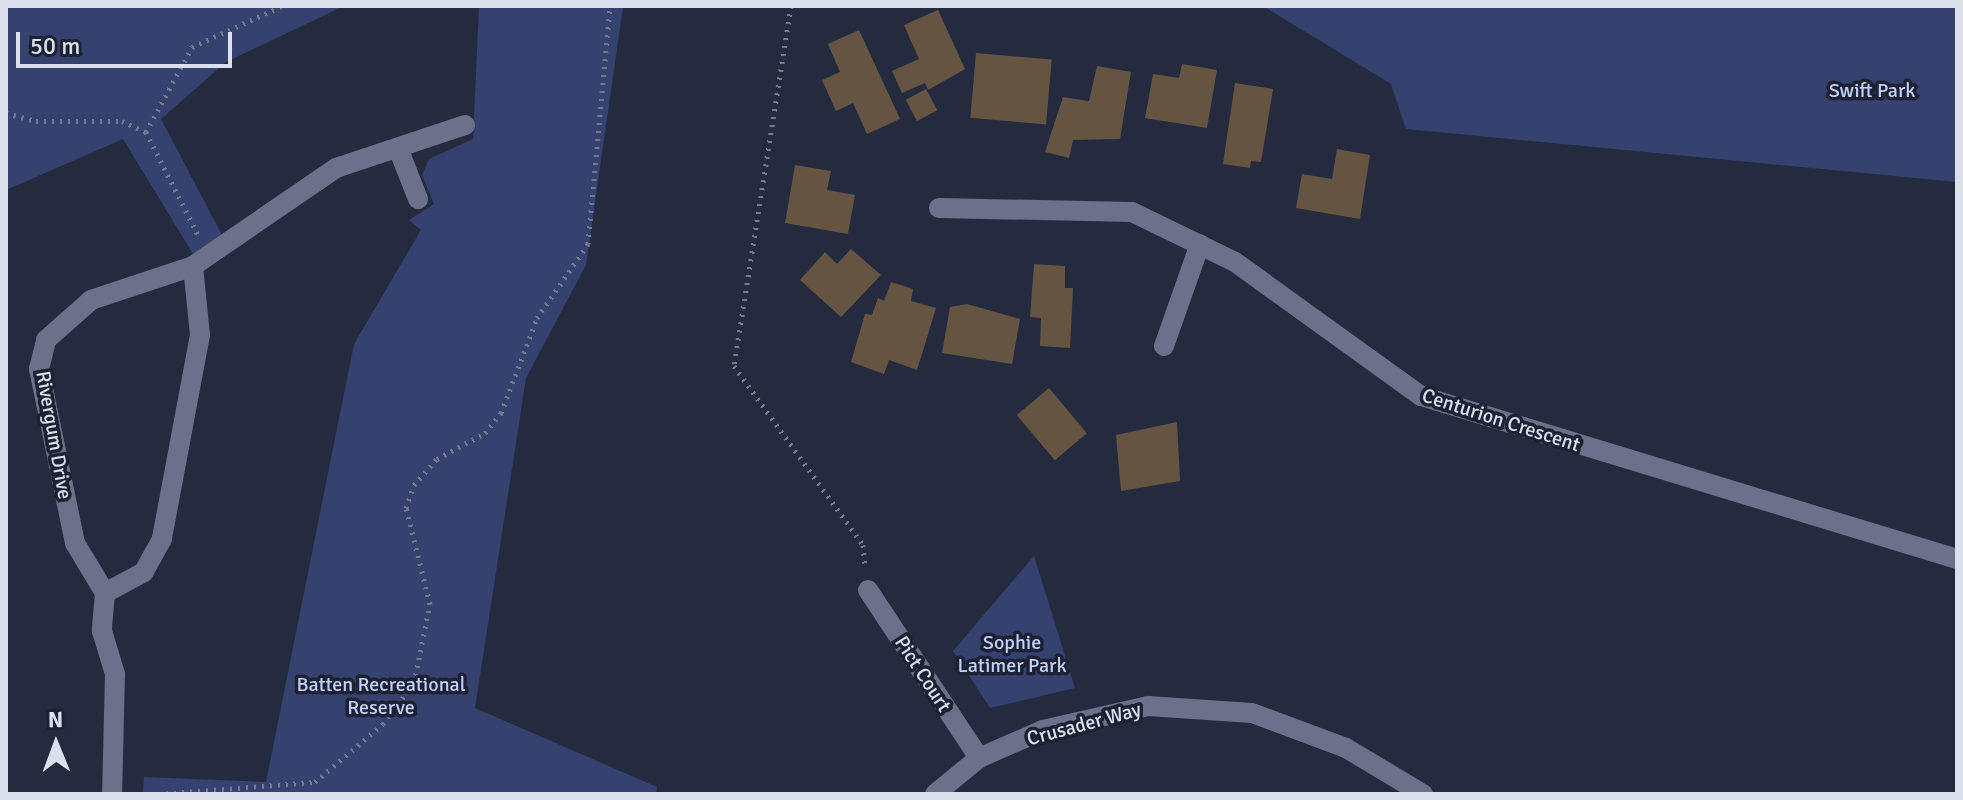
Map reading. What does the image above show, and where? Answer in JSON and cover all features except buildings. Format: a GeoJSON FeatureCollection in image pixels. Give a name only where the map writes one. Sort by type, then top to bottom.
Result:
{"type":"FeatureCollection","features":[{"type":"Feature","properties":{"kind":"street","name":"Rivergum Drive"},"geometry":{"type":"LineString","coordinates":[[105,593],[75,543],[39,369],[46,340],[91,300],[201,262],[336,168],[465,125]]}},
{"type":"Feature","properties":{"kind":"street"},"geometry":{"type":"LineString","coordinates":[[398,148],[418,199]]}},
{"type":"Feature","properties":{"kind":"street","name":"Centurion Crescent"},"geometry":{"type":"LineString","coordinates":[[939,208],[1132,212],[1235,262],[1421,396],[1957,559]]}},
{"type":"Feature","properties":{"kind":"street"},"geometry":{"type":"LineString","coordinates":[[1164,346],[1200,244]]}},
{"type":"Feature","properties":{"kind":"street"},"geometry":{"type":"LineString","coordinates":[[112,794],[115,674],[102,631],[105,593],[144,572],[162,539],[200,335],[201,262]]}},
{"type":"Feature","properties":{"kind":"street","name":"Pict Court"},"geometry":{"type":"LineString","coordinates":[[868,590],[979,758]]}},
{"type":"Feature","properties":{"kind":"street","name":"Crusader Way"},"geometry":{"type":"LineString","coordinates":[[935,794],[979,758],[1043,730],[1148,706],[1252,713],[1346,748],[1423,794]]}},
{"type":"Feature","properties":{"kind":"path"},"geometry":{"type":"LineString","coordinates":[[146,132],[192,47],[282,6]]}},
{"type":"Feature","properties":{"kind":"path"},"geometry":{"type":"LineString","coordinates":[[158,794],[315,782],[383,724],[414,683],[430,604],[406,508],[437,459],[485,433],[501,413],[537,318],[588,244],[610,6]]}},
{"type":"Feature","properties":{"kind":"path"},"geometry":{"type":"LineString","coordinates":[[791,6],[734,366],[863,545],[868,590]]}},
{"type":"Feature","properties":{"kind":"path"},"geometry":{"type":"LineString","coordinates":[[6,113],[36,121],[122,121],[146,132],[201,262]]}},
{"type":"Feature","properties":{"kind":"green space"},"geometry":{"type":"Polygon","coordinates":[[[6,6],[344,6],[226,62],[161,119],[222,235],[193,254],[123,139],[6,190],[6,6]]]}},
{"type":"Feature","properties":{"kind":"green space","name":"Batten Recreational Reserve"},"geometry":{"type":"Polygon","coordinates":[[[479,6],[657,6],[623,7],[586,265],[526,378],[475,708],[657,787],[656,794],[143,794],[144,777],[266,782],[354,344],[421,230],[409,220],[434,204],[422,175],[429,159],[473,139],[479,6]]]}},
{"type":"Feature","properties":{"kind":"green space","name":"Swift Park"},"geometry":{"type":"Polygon","coordinates":[[[1263,6],[1957,6],[1957,182],[1406,129],[1391,84],[1263,6]]]}},
{"type":"Feature","properties":{"kind":"green space","name":"Sophie Latimer Park"},"geometry":{"type":"Polygon","coordinates":[[[1034,556],[1075,688],[990,708],[953,651],[1034,556]]]}}]}
